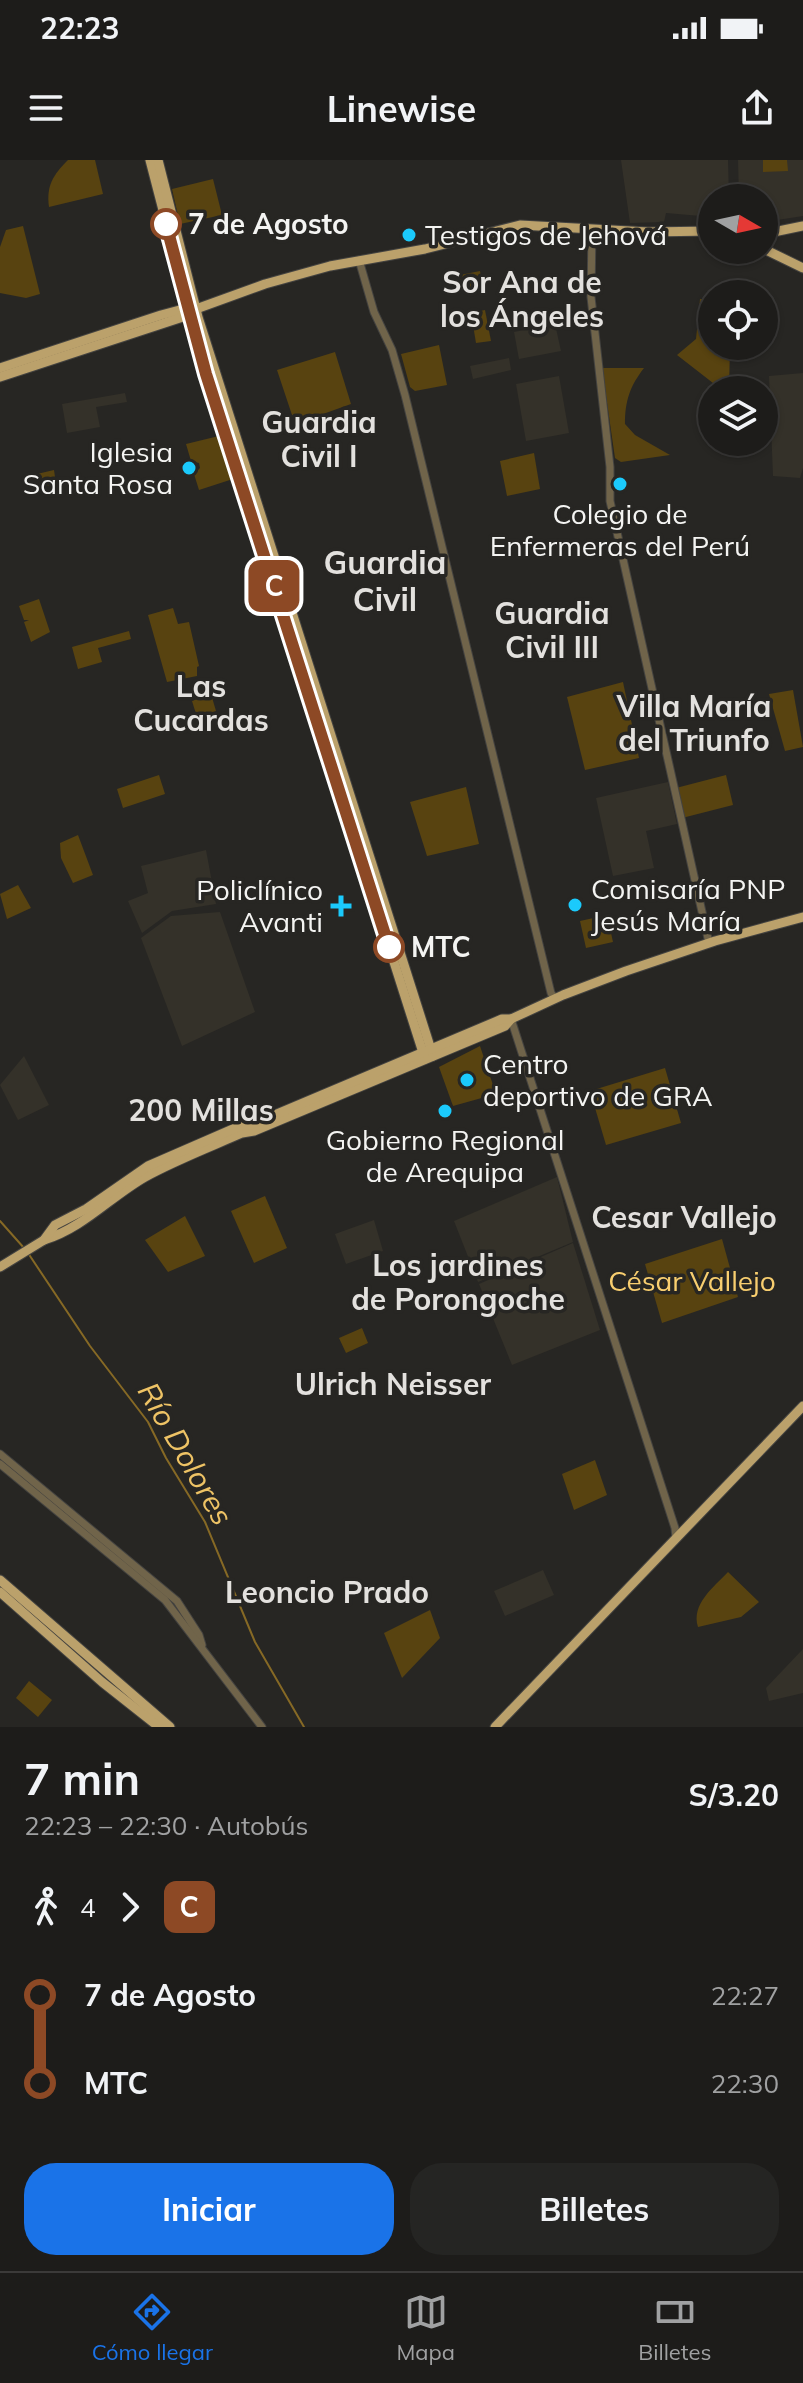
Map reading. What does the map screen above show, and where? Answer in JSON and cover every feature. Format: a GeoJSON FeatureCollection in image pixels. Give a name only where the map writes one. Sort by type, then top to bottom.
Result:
{"type":"FeatureCollection","features":[{"type":"Feature","properties":{"kind":"main road"},"geometry":{"type":"LineString","coordinates":[[150,160],[190,311],[428,1054]]}},
{"type":"Feature","properties":{"kind":"main road"},"geometry":{"type":"LineString","coordinates":[[158,160],[190,311]]}},
{"type":"Feature","properties":{"kind":"main road"},"geometry":{"type":"LineString","coordinates":[[0,377],[265,284],[520,225],[698,231]]}},
{"type":"Feature","properties":{"kind":"main road"},"geometry":{"type":"LineString","coordinates":[[778,231],[803,226]]}},
{"type":"Feature","properties":{"kind":"main road"},"geometry":{"type":"LineString","coordinates":[[778,256],[803,268]]}},
{"type":"Feature","properties":{"kind":"main road"},"geometry":{"type":"LineString","coordinates":[[0,368],[190,311]]}},
{"type":"Feature","properties":{"kind":"main road"},"geometry":{"type":"LineString","coordinates":[[0,1267],[44,1240],[61,1235],[145,1177],[502,1019],[511,1019],[626,971],[709,943],[803,917]]}},
{"type":"Feature","properties":{"kind":"main road"},"geometry":{"type":"LineString","coordinates":[[495,1727],[803,1406]]}},
{"type":"Feature","properties":{"kind":"main road"},"geometry":{"type":"LineString","coordinates":[[0,1580],[170,1727]]}},
{"type":"Feature","properties":{"kind":"main road"},"geometry":{"type":"LineString","coordinates":[[0,1592],[102,1682],[159,1727]]}},
{"type":"Feature","properties":{"kind":"street"},"geometry":{"type":"LineString","coordinates":[[592,229],[591,297],[610,467],[610,501],[709,943]]}},
{"type":"Feature","properties":{"kind":"street"},"geometry":{"type":"LineString","coordinates":[[359,260],[374,312],[392,350],[551,993],[555,999]]}},
{"type":"Feature","properties":{"kind":"street"},"geometry":{"type":"LineString","coordinates":[[511,1019],[676,1539]]}},
{"type":"Feature","properties":{"kind":"street"},"geometry":{"type":"LineString","coordinates":[[0,1454],[177,1601],[202,1645]]}},
{"type":"Feature","properties":{"kind":"street"},"geometry":{"type":"LineString","coordinates":[[0,1464],[165,1600],[262,1727]]}},
{"type":"Feature","properties":{"kind":"shaded area"},"geometry":{"type":"Polygon","coordinates":[[[621,160],[728,160],[729,184],[698,184],[698,216],[666,213],[664,222],[630,223],[621,160]]]}},
{"type":"Feature","properties":{"kind":"shaded area"},"geometry":{"type":"Polygon","coordinates":[[[738,160],[803,160],[803,216],[778,220],[778,184],[739,184],[738,160]]]}},
{"type":"Feature","properties":{"kind":"shaded area"},"geometry":{"type":"Polygon","coordinates":[[[555,324],[561,351],[519,359],[514,332],[555,324]]]}},
{"type":"Feature","properties":{"kind":"shaded area"},"geometry":{"type":"Polygon","coordinates":[[[509,358],[511,370],[473,379],[470,366],[509,358]]]}},
{"type":"Feature","properties":{"kind":"shaded area"},"geometry":{"type":"Polygon","coordinates":[[[803,373],[803,468],[800,478],[773,476],[772,456],[778,456],[778,376],[769,376],[803,373]]]}},
{"type":"Feature","properties":{"kind":"shaded area"},"geometry":{"type":"Polygon","coordinates":[[[559,376],[569,433],[526,441],[516,384],[559,376]]]}},
{"type":"Feature","properties":{"kind":"shaded area"},"geometry":{"type":"Polygon","coordinates":[[[125,393],[127,402],[96,407],[100,427],[67,433],[62,404],[125,393]]]}},
{"type":"Feature","properties":{"kind":"shaded area"},"geometry":{"type":"Polygon","coordinates":[[[668,782],[677,824],[646,831],[654,868],[613,876],[596,798],[668,782]]]}},
{"type":"Feature","properties":{"kind":"shaded area"},"geometry":{"type":"Polygon","coordinates":[[[206,850],[216,904],[172,911],[142,933],[128,901],[148,893],[141,866],[206,850]]]}},
{"type":"Feature","properties":{"kind":"shaded area"},"geometry":{"type":"Polygon","coordinates":[[[220,912],[255,1012],[182,1046],[141,938],[171,916],[220,912]]]}},
{"type":"Feature","properties":{"kind":"shaded area"},"geometry":{"type":"Polygon","coordinates":[[[24,1056],[49,1105],[18,1120],[0,1085],[24,1056]]]}},
{"type":"Feature","properties":{"kind":"shaded area"},"geometry":{"type":"Polygon","coordinates":[[[557,1177],[573,1242],[478,1282],[454,1221],[557,1177]]]}},
{"type":"Feature","properties":{"kind":"shaded area"},"geometry":{"type":"Polygon","coordinates":[[[374,1220],[383,1251],[346,1264],[335,1234],[374,1220]]]}},
{"type":"Feature","properties":{"kind":"shaded area"},"geometry":{"type":"Polygon","coordinates":[[[573,1243],[600,1330],[512,1365],[479,1284],[573,1243]]]}},
{"type":"Feature","properties":{"kind":"shaded area"},"geometry":{"type":"Polygon","coordinates":[[[543,1570],[554,1595],[505,1616],[494,1591],[543,1570]]]}},
{"type":"Feature","properties":{"kind":"shaded area"},"geometry":{"type":"Polygon","coordinates":[[[803,1649],[803,1693],[769,1701],[766,1688],[803,1649]]]}},
{"type":"Feature","properties":{"kind":"green space"},"geometry":{"type":"Polygon","coordinates":[[[68,160],[95,160],[103,194],[49,207],[52,181],[68,160]]]}},
{"type":"Feature","properties":{"kind":"green space"},"geometry":{"type":"Polygon","coordinates":[[[763,160],[787,160],[788,171],[763,172],[763,160]]]}},
{"type":"Feature","properties":{"kind":"green space"},"geometry":{"type":"Polygon","coordinates":[[[213,179],[222,215],[180,224],[172,189],[213,179]]]}},
{"type":"Feature","properties":{"kind":"green space"},"geometry":{"type":"Polygon","coordinates":[[[23,226],[40,294],[26,298],[0,293],[0,247],[6,230],[23,226]]]}},
{"type":"Feature","properties":{"kind":"green space"},"geometry":{"type":"Polygon","coordinates":[[[480,271],[483,286],[457,291],[455,276],[480,271]]]}},
{"type":"Feature","properties":{"kind":"green space"},"geometry":{"type":"Polygon","coordinates":[[[485,310],[491,341],[476,343],[471,313],[485,310]]]}},
{"type":"Feature","properties":{"kind":"green space"},"geometry":{"type":"Polygon","coordinates":[[[698,319],[698,360],[730,360],[729,376],[704,376],[677,355],[696,339],[698,319]]]}},
{"type":"Feature","properties":{"kind":"green space"},"geometry":{"type":"Polygon","coordinates":[[[439,345],[447,385],[415,391],[410,387],[401,354],[439,345]]]}},
{"type":"Feature","properties":{"kind":"green space"},"geometry":{"type":"Polygon","coordinates":[[[335,352],[351,404],[295,424],[277,370],[335,352]]]}},
{"type":"Feature","properties":{"kind":"green space"},"geometry":{"type":"Polygon","coordinates":[[[602,368],[644,368],[629,394],[625,424],[635,435],[670,455],[621,462],[615,458],[602,368]]]}},
{"type":"Feature","properties":{"kind":"green space"},"geometry":{"type":"Polygon","coordinates":[[[223,435],[236,478],[199,490],[194,474],[200,468],[199,463],[191,461],[186,444],[223,435]]]}},
{"type":"Feature","properties":{"kind":"green space"},"geometry":{"type":"Polygon","coordinates":[[[534,453],[540,489],[507,496],[500,461],[534,453]]]}},
{"type":"Feature","properties":{"kind":"green space"},"geometry":{"type":"Polygon","coordinates":[[[54,470],[56,484],[27,490],[24,477],[54,470]]]}},
{"type":"Feature","properties":{"kind":"green space"},"geometry":{"type":"Polygon","coordinates":[[[39,599],[50,632],[31,642],[24,622],[29,620],[24,620],[19,606],[39,599]]]}},
{"type":"Feature","properties":{"kind":"green space"},"geometry":{"type":"Polygon","coordinates":[[[173,608],[178,624],[189,622],[199,666],[197,676],[167,682],[148,615],[173,608]]]}},
{"type":"Feature","properties":{"kind":"green space"},"geometry":{"type":"Polygon","coordinates":[[[129,631],[131,639],[98,648],[102,662],[78,669],[72,647],[129,631]]]}},
{"type":"Feature","properties":{"kind":"green space"},"geometry":{"type":"Polygon","coordinates":[[[623,682],[639,758],[585,770],[567,697],[623,682]]]}},
{"type":"Feature","properties":{"kind":"green space"},"geometry":{"type":"Polygon","coordinates":[[[793,690],[803,747],[785,751],[769,694],[793,690]]]}},
{"type":"Feature","properties":{"kind":"green space"},"geometry":{"type":"Polygon","coordinates":[[[211,694],[216,711],[198,720],[192,701],[211,694]]]}},
{"type":"Feature","properties":{"kind":"green space"},"geometry":{"type":"Polygon","coordinates":[[[159,775],[165,794],[123,808],[117,789],[159,775]]]}},
{"type":"Feature","properties":{"kind":"green space"},"geometry":{"type":"Polygon","coordinates":[[[726,775],[733,805],[682,818],[676,788],[726,775]]]}},
{"type":"Feature","properties":{"kind":"green space"},"geometry":{"type":"Polygon","coordinates":[[[466,787],[479,844],[427,856],[410,802],[466,787]]]}},
{"type":"Feature","properties":{"kind":"green space"},"geometry":{"type":"Polygon","coordinates":[[[78,835],[93,875],[73,883],[61,858],[60,843],[78,835]]]}},
{"type":"Feature","properties":{"kind":"green space"},"geometry":{"type":"Polygon","coordinates":[[[18,885],[31,908],[7,919],[0,894],[18,885]]]}},
{"type":"Feature","properties":{"kind":"green space"},"geometry":{"type":"Polygon","coordinates":[[[607,915],[613,942],[586,948],[580,921],[607,915]]]}},
{"type":"Feature","properties":{"kind":"green space","name":"Centro deportivo de GRA"},"geometry":{"type":"Polygon","coordinates":[[[480,1046],[496,1094],[453,1106],[439,1067],[480,1046]]]}},
{"type":"Feature","properties":{"kind":"green space"},"geometry":{"type":"Polygon","coordinates":[[[665,1068],[681,1123],[606,1145],[590,1091],[665,1068]]]}},
{"type":"Feature","properties":{"kind":"green space"},"geometry":{"type":"Polygon","coordinates":[[[265,1196],[287,1248],[254,1263],[231,1211],[265,1196]]]}},
{"type":"Feature","properties":{"kind":"green space"},"geometry":{"type":"Polygon","coordinates":[[[185,1216],[205,1256],[168,1272],[145,1240],[185,1216]]]}},
{"type":"Feature","properties":{"kind":"green space","name":"César Vallejo"},"geometry":{"type":"Polygon","coordinates":[[[722,1239],[738,1297],[662,1323],[645,1264],[722,1239]]]}},
{"type":"Feature","properties":{"kind":"green space"},"geometry":{"type":"Polygon","coordinates":[[[362,1328],[368,1343],[346,1353],[339,1338],[362,1328]]]}},
{"type":"Feature","properties":{"kind":"green space"},"geometry":{"type":"Polygon","coordinates":[[[595,1460],[607,1495],[574,1510],[562,1474],[595,1460]]]}},
{"type":"Feature","properties":{"kind":"green space"},"geometry":{"type":"Polygon","coordinates":[[[728,1572],[759,1602],[741,1617],[698,1627],[700,1604],[728,1572]]]}},
{"type":"Feature","properties":{"kind":"green space"},"geometry":{"type":"Polygon","coordinates":[[[430,1610],[440,1638],[402,1678],[384,1633],[430,1610]]]}},
{"type":"Feature","properties":{"kind":"green space"},"geometry":{"type":"Polygon","coordinates":[[[29,1681],[52,1700],[38,1717],[16,1698],[29,1681]]]}},
{"type":"Feature","properties":{"kind":"waterway","name":"Río Dolores"},"geometry":{"type":"LineString","coordinates":[[0,1221],[24,1248]]}},
{"type":"Feature","properties":{"kind":"waterway","name":"Río Dolores"},"geometry":{"type":"LineString","coordinates":[[28,1253],[90,1346],[148,1422],[205,1522],[255,1642],[304,1727]]}},
{"type":"Feature","properties":{"kind":"bus line","name":"C"},"geometry":{"type":"LineString","coordinates":[[166,224],[206,374],[389,947]]}},
{"type":"Feature","properties":{"kind":"place","name":"7 de Agosto"},"geometry":{"type":"Point","coordinates":[166,224]}},
{"type":"Feature","properties":{"kind":"place","name":"Testigos de Jehová"},"geometry":{"type":"Point","coordinates":[409,235]}},
{"type":"Feature","properties":{"kind":"place","name":"Iglesia Santa Rosa"},"geometry":{"type":"Point","coordinates":[189,468]}},
{"type":"Feature","properties":{"kind":"place","name":"Colegio de Enfermeras del Perú"},"geometry":{"type":"Point","coordinates":[620,484]}},
{"type":"Feature","properties":{"kind":"place","name":"Comisaría PNP Jesús María"},"geometry":{"type":"Point","coordinates":[575,905]}},
{"type":"Feature","properties":{"kind":"place","name":"Policlínico Avanti"},"geometry":{"type":"Point","coordinates":[341,906]}},
{"type":"Feature","properties":{"kind":"place","name":"MTC"},"geometry":{"type":"Point","coordinates":[389,947]}},
{"type":"Feature","properties":{"kind":"place","name":"Centro deportivo de GRA"},"geometry":{"type":"Point","coordinates":[467,1080]}},
{"type":"Feature","properties":{"kind":"place","name":"Gobierno Regional de Arequipa"},"geometry":{"type":"Point","coordinates":[445,1111]}},
{"type":"Feature","properties":{"kind":"district","name":"Sor Ana de los Ángeles"},"geometry":{"type":"Point","coordinates":[522,300]}},
{"type":"Feature","properties":{"kind":"district","name":"Guardia Civil I"},"geometry":{"type":"Point","coordinates":[319,440]}},
{"type":"Feature","properties":{"kind":"district","name":"Guardia Civil"},"geometry":{"type":"Point","coordinates":[385,582]}},
{"type":"Feature","properties":{"kind":"district","name":"Guardia Civil III"},"geometry":{"type":"Point","coordinates":[552,631]}},
{"type":"Feature","properties":{"kind":"district","name":"Las Cucardas"},"geometry":{"type":"Point","coordinates":[201,704]}},
{"type":"Feature","properties":{"kind":"district","name":"Villa María del Triunfo"},"geometry":{"type":"Point","coordinates":[694,724]}},
{"type":"Feature","properties":{"kind":"district","name":"200 Millas"},"geometry":{"type":"Point","coordinates":[201,1111]}},
{"type":"Feature","properties":{"kind":"district","name":"Cesar Vallejo"},"geometry":{"type":"Point","coordinates":[684,1218]}},
{"type":"Feature","properties":{"kind":"district","name":"Los jardines de Porongoche"},"geometry":{"type":"Point","coordinates":[458,1283]}},
{"type":"Feature","properties":{"kind":"district","name":"Ulrich Neisser"},"geometry":{"type":"Point","coordinates":[393,1385]}},
{"type":"Feature","properties":{"kind":"district","name":"Leoncio Prado"},"geometry":{"type":"Point","coordinates":[327,1593]}}]}
